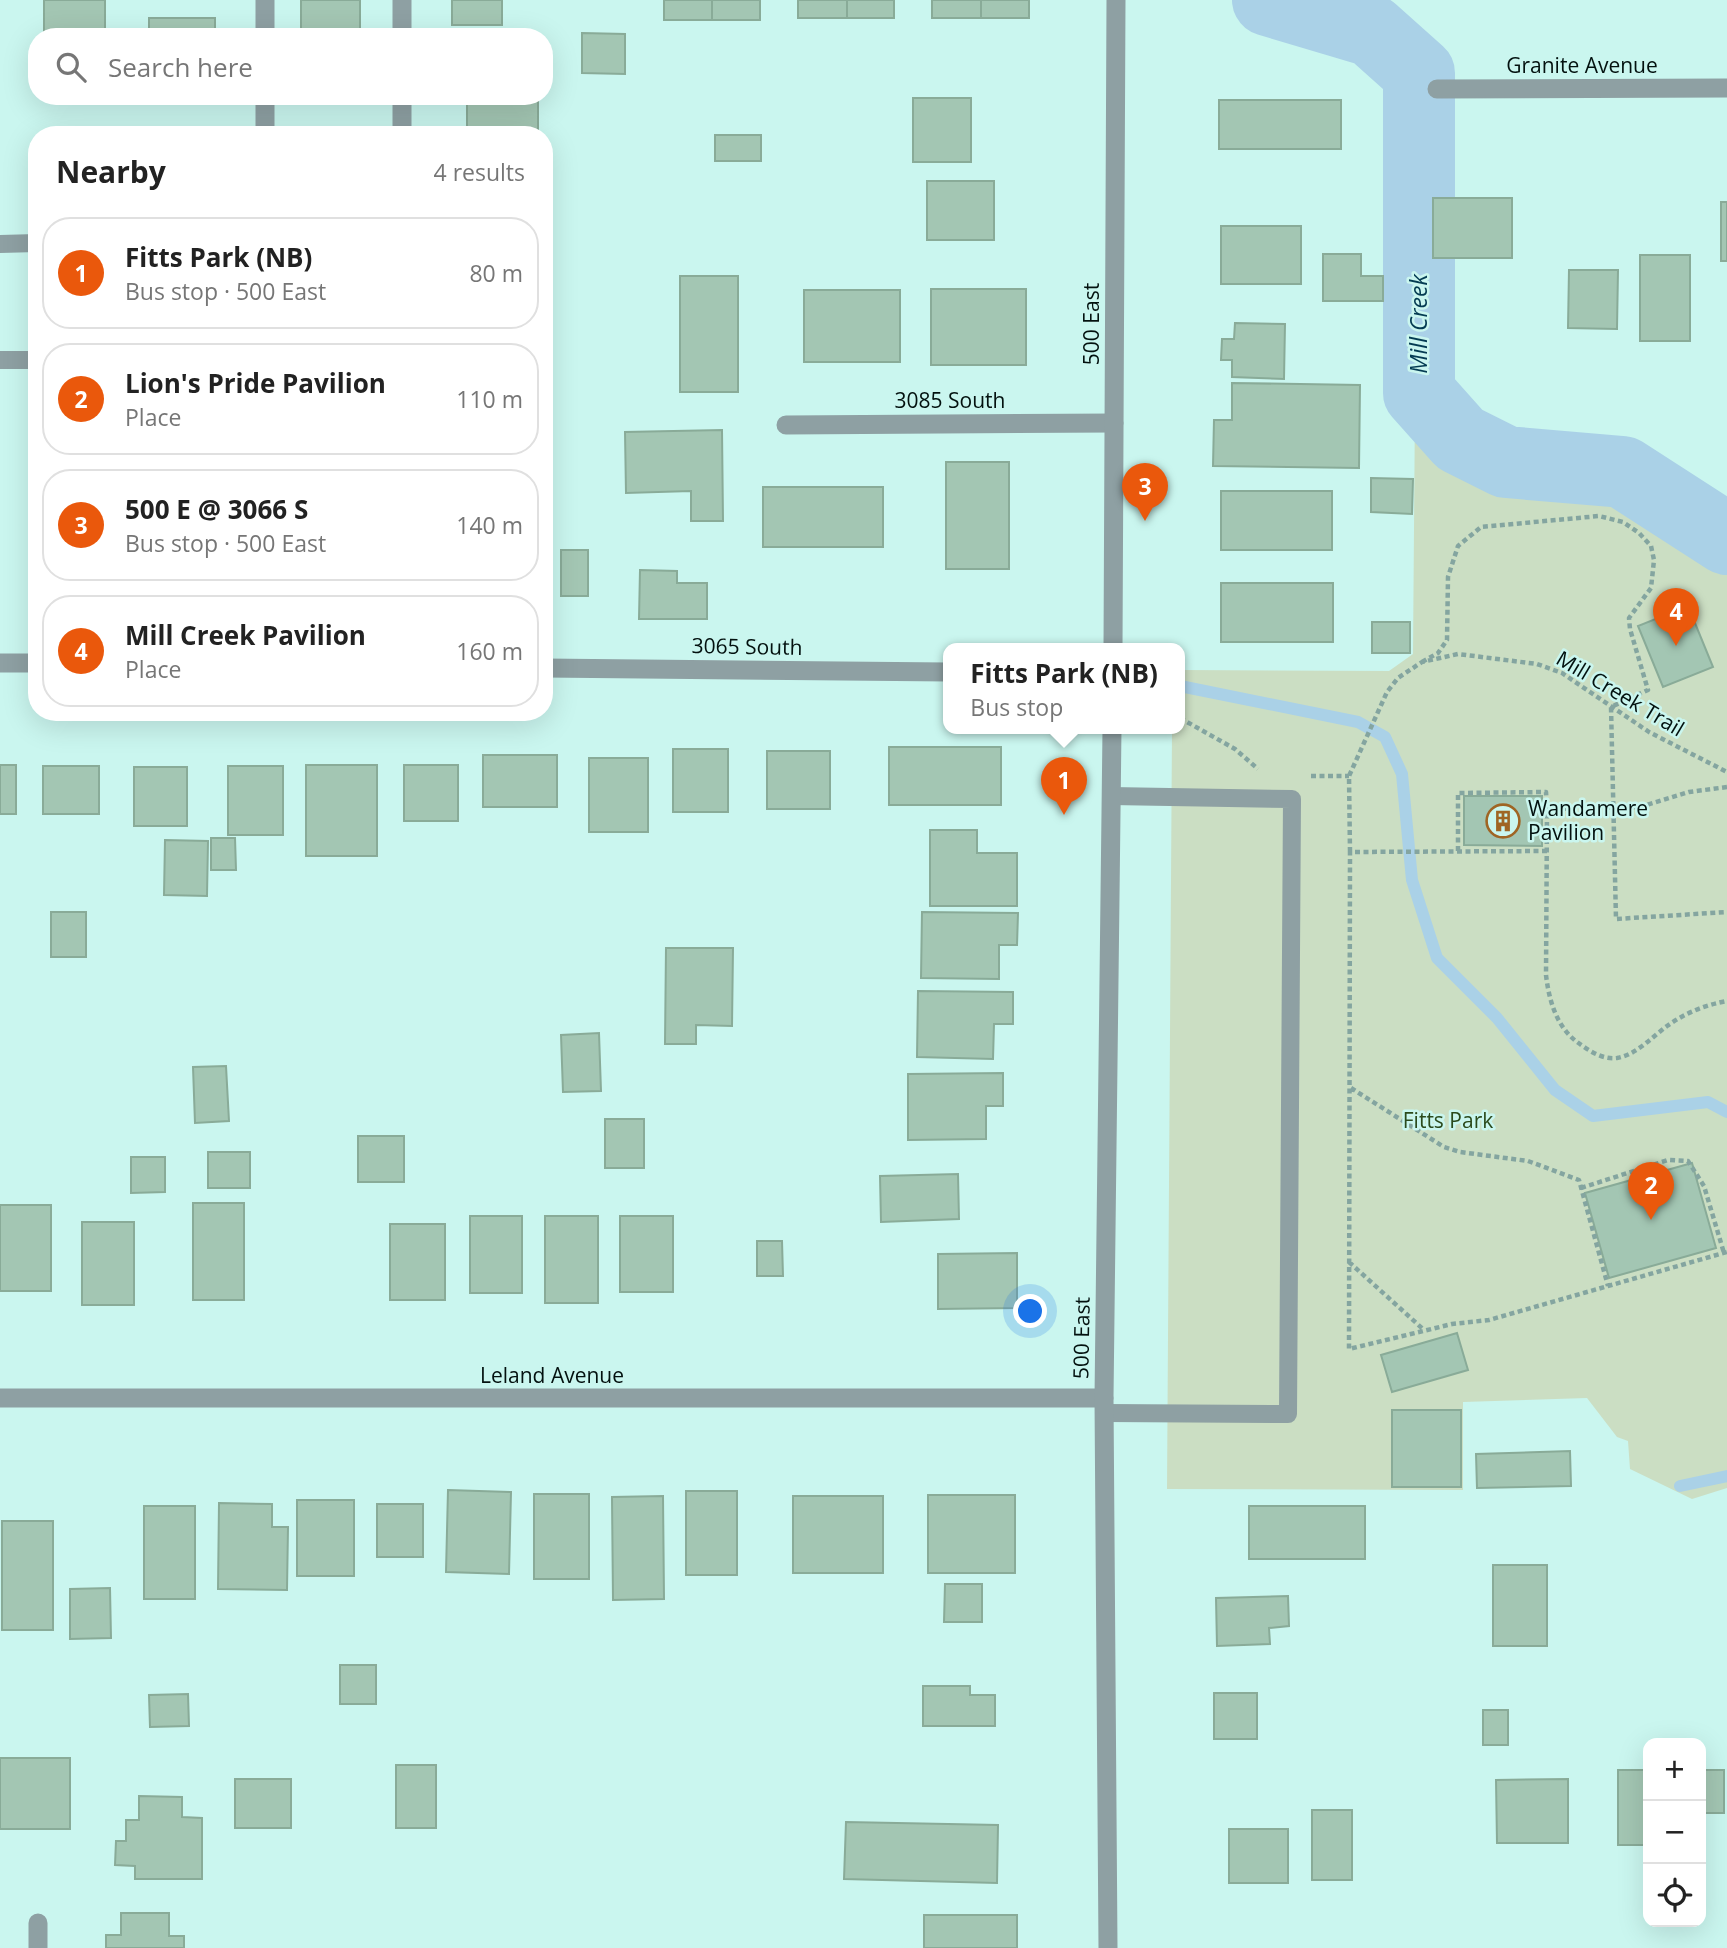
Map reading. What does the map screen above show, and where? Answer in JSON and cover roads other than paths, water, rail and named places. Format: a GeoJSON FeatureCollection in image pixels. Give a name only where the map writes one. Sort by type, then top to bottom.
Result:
{"type":"FeatureCollection","features":[{"type":"Feature","properties":{"kind":"street"},"geometry":{"type":"LineString","coordinates":[[265,0],[265,28]]}},
{"type":"Feature","properties":{"kind":"street"},"geometry":{"type":"LineString","coordinates":[[402,0],[402,28]]}},
{"type":"Feature","properties":{"kind":"street","name":"500 East"},"geometry":{"type":"LineString","coordinates":[[1113,643],[1116,0]]}},
{"type":"Feature","properties":{"kind":"street","name":"Granite Avenue"},"geometry":{"type":"LineString","coordinates":[[1437,89],[1727,88]]}},
{"type":"Feature","properties":{"kind":"street"},"geometry":{"type":"LineString","coordinates":[[265,105],[265,126]]}},
{"type":"Feature","properties":{"kind":"street"},"geometry":{"type":"LineString","coordinates":[[402,105],[402,126]]}},
{"type":"Feature","properties":{"kind":"street","name":"3085 South"},"geometry":{"type":"LineString","coordinates":[[786,425],[1114,423]]}},
{"type":"Feature","properties":{"kind":"street"},"geometry":{"type":"LineString","coordinates":[[0,663],[28,663]]}},
{"type":"Feature","properties":{"kind":"street","name":"3065 South"},"geometry":{"type":"LineString","coordinates":[[553,668],[943,672]]}},
{"type":"Feature","properties":{"kind":"street","name":"500 East"},"geometry":{"type":"LineString","coordinates":[[1108,1948],[1104,1406],[1112,734]]}},
{"type":"Feature","properties":{"kind":"street","name":"Leland Avenue"},"geometry":{"type":"LineString","coordinates":[[0,1398],[1104,1406]]}},
{"type":"Feature","properties":{"kind":"street"},"geometry":{"type":"LineString","coordinates":[[38,1923],[38,1948]]}},
{"type":"Feature","properties":{"kind":"lane"},"geometry":{"type":"LineString","coordinates":[[0,244],[28,243]]}},
{"type":"Feature","properties":{"kind":"lane"},"geometry":{"type":"LineString","coordinates":[[0,360],[28,360]]}},
{"type":"Feature","properties":{"kind":"lane"},"geometry":{"type":"LineString","coordinates":[[1104,1406],[1288,1413],[1292,799],[1111,796]]}},
{"type":"Feature","properties":{"kind":"waterway","name":"Mill Creek"},"geometry":{"type":"LineString","coordinates":[[1268,0],[1372,31],[1419,73],[1419,393],[1460,439],[1506,462],[1623,472],[1727,539]]}},
{"type":"Feature","properties":{"kind":"waterway"},"geometry":{"type":"LineString","coordinates":[[1185,687],[1358,722],[1385,737],[1402,774],[1412,880],[1437,958],[1497,1018],[1555,1090],[1593,1116],[1708,1102],[1727,1112]]}},
{"type":"Feature","properties":{"kind":"waterway"},"geometry":{"type":"LineString","coordinates":[[1680,1486],[1727,1476]]}},
{"type":"Feature","properties":{"kind":"place","name":"500 E @ 3066 S"},"geometry":{"type":"Point","coordinates":[1145,521]}},
{"type":"Feature","properties":{"kind":"place","name":"Mill Creek Pavilion"},"geometry":{"type":"Point","coordinates":[1676,646]}},
{"type":"Feature","properties":{"kind":"place","name":"Fitts Park (NB)"},"geometry":{"type":"Point","coordinates":[1064,815]}},
{"type":"Feature","properties":{"kind":"place","name":"Wandamere Pavilion"},"geometry":{"type":"Point","coordinates":[1503,821]}},
{"type":"Feature","properties":{"kind":"place","name":"Lion's Pride Pavilion"},"geometry":{"type":"Point","coordinates":[1651,1220]}},
{"type":"Feature","properties":{"kind":"park label","name":"Fitts Park"},"geometry":{"type":"Point","coordinates":[1448,1121]}}]}
